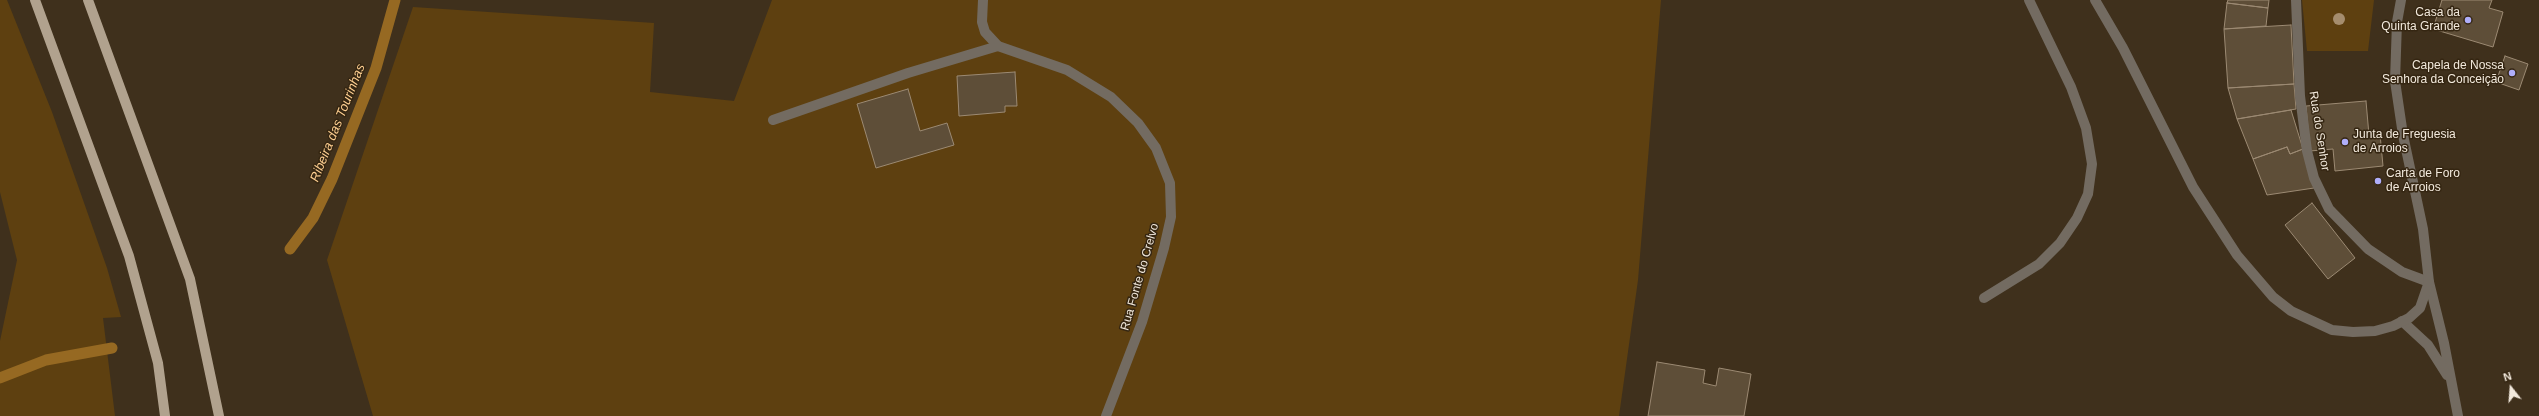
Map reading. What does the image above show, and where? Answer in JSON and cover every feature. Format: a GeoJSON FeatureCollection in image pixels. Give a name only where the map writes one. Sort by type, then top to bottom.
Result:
{"type":"FeatureCollection","features":[{"type":"Feature","properties":{"kind":"main road"},"geometry":{"type":"LineString","coordinates":[[35,0],[129,256],[158,364],[164,416]]}},
{"type":"Feature","properties":{"kind":"main road"},"geometry":{"type":"LineString","coordinates":[[88,0],[190,279],[219,416]]}},
{"type":"Feature","properties":{"kind":"street","name":"Rua Fonte do Crelvo"},"geometry":{"type":"LineString","coordinates":[[983,0],[982,22],[985,32],[998,46],[1067,70],[1111,97],[1138,123],[1156,148],[1170,183],[1171,217],[1164,248],[1142,322],[1106,416]]}},
{"type":"Feature","properties":{"kind":"street"},"geometry":{"type":"LineString","coordinates":[[1984,298],[2039,264],[2060,243],[2077,218],[2088,194],[2092,164],[2086,128],[2071,87],[2029,0]]}},
{"type":"Feature","properties":{"kind":"street"},"geometry":{"type":"LineString","coordinates":[[2095,0],[2123,48],[2193,187],[2237,255],[2273,297],[2291,311],[2332,330],[2375,331],[2402,321],[2420,308],[2428,282]]}},
{"type":"Feature","properties":{"kind":"street","name":"Rua do Senhor"},"geometry":{"type":"LineString","coordinates":[[2296,0],[2300,96],[2310,165],[2320,194],[2340,222],[2368,249],[2402,272],[2428,282]]}},
{"type":"Feature","properties":{"kind":"street"},"geometry":{"type":"LineString","coordinates":[[2401,0],[2397,22],[2395,81],[2403,135],[2423,229],[2428,282],[2443,337],[2450,381],[2458,416]]}},
{"type":"Feature","properties":{"kind":"street"},"geometry":{"type":"LineString","coordinates":[[773,120],[908,73],[998,46]]}},
{"type":"Feature","properties":{"kind":"street"},"geometry":{"type":"LineString","coordinates":[[2402,321],[2428,345],[2450,381]]}},
{"type":"Feature","properties":{"kind":"shaded area"},"geometry":{"type":"Polygon","coordinates":[[[0,0],[7,0],[52,112],[107,268],[121,317],[103,318],[115,416],[0,416],[0,341],[17,260],[0,192],[0,0]]]}},
{"type":"Feature","properties":{"kind":"shaded area"},"geometry":{"type":"Polygon","coordinates":[[[772,0],[1661,0],[1638,280],[1619,416],[373,416],[327,260],[413,7],[654,23],[650,92],[734,101],[772,0]]]}},
{"type":"Feature","properties":{"kind":"shaded area"},"geometry":{"type":"Polygon","coordinates":[[[2302,0],[2374,0],[2368,51],[2307,51],[2302,0]]]}},
{"type":"Feature","properties":{"kind":"building"},"geometry":{"type":"Polygon","coordinates":[[[2228,0],[2269,0],[2268,8],[2227,3],[2228,0]]]}},
{"type":"Feature","properties":{"kind":"building","name":"Casa da Quinta Grande"},"geometry":{"type":"Polygon","coordinates":[[[2442,0],[2492,0],[2489,8],[2503,12],[2493,47],[2433,29],[2442,0]]]}},
{"type":"Feature","properties":{"kind":"building"},"geometry":{"type":"Polygon","coordinates":[[[2227,3],[2268,8],[2266,26],[2224,29],[2227,3]]]}},
{"type":"Feature","properties":{"kind":"building"},"geometry":{"type":"Polygon","coordinates":[[[2291,25],[2294,84],[2228,88],[2224,29],[2291,25]]]}},
{"type":"Feature","properties":{"kind":"building","name":"Capela de Nossa Senhora da Conceição"},"geometry":{"type":"Polygon","coordinates":[[[2505,56],[2528,64],[2519,90],[2496,82],[2505,56]]]}},
{"type":"Feature","properties":{"kind":"building"},"geometry":{"type":"Polygon","coordinates":[[[1015,72],[1017,106],[1005,106],[1005,112],[959,116],[957,76],[1015,72]]]}},
{"type":"Feature","properties":{"kind":"building"},"geometry":{"type":"Polygon","coordinates":[[[2294,84],[2296,109],[2237,119],[2228,88],[2294,84]]]}},
{"type":"Feature","properties":{"kind":"building"},"geometry":{"type":"Polygon","coordinates":[[[908,89],[920,131],[947,123],[954,145],[876,168],[857,104],[908,89]]]}},
{"type":"Feature","properties":{"kind":"building","name":"Junta de Freguesia de Arroios"},"geometry":{"type":"Polygon","coordinates":[[[2366,101],[2369,135],[2380,134],[2383,166],[2335,171],[2333,149],[2310,151],[2306,106],[2366,101]]]}},
{"type":"Feature","properties":{"kind":"building"},"geometry":{"type":"Polygon","coordinates":[[[2291,110],[2303,149],[2290,154],[2287,147],[2253,159],[2237,119],[2291,110]]]}},
{"type":"Feature","properties":{"kind":"building"},"geometry":{"type":"Polygon","coordinates":[[[2287,147],[2290,154],[2303,149],[2314,188],[2267,195],[2253,159],[2287,147]]]}},
{"type":"Feature","properties":{"kind":"building"},"geometry":{"type":"Polygon","coordinates":[[[2312,203],[2355,258],[2328,279],[2285,225],[2312,203]]]}},
{"type":"Feature","properties":{"kind":"building"},"geometry":{"type":"Polygon","coordinates":[[[1657,362],[1705,370],[1703,383],[1716,386],[1719,368],[1751,374],[1744,416],[1648,416],[1657,362]]]}},
{"type":"Feature","properties":{"kind":"waterway","name":"Ribeira das Tourinhas"},"geometry":{"type":"LineString","coordinates":[[290,249],[313,218],[332,179],[376,68],[395,0]]}},
{"type":"Feature","properties":{"kind":"waterway","name":"Ribeira das Tourinhas"},"geometry":{"type":"LineString","coordinates":[[0,378],[46,360],[112,348]]}},
{"type":"Feature","properties":{"kind":"place","name":"Casa da Quinta Grande"},"geometry":{"type":"Point","coordinates":[2468,20]}},
{"type":"Feature","properties":{"kind":"place","name":"Capela de Nossa Senhora da Conceição"},"geometry":{"type":"Point","coordinates":[2512,73]}},
{"type":"Feature","properties":{"kind":"place","name":"Junta de Freguesia de Arroios"},"geometry":{"type":"Point","coordinates":[2345,142]}},
{"type":"Feature","properties":{"kind":"place","name":"Carta de Foro de Arroios"},"geometry":{"type":"Point","coordinates":[2378,181]}}]}
